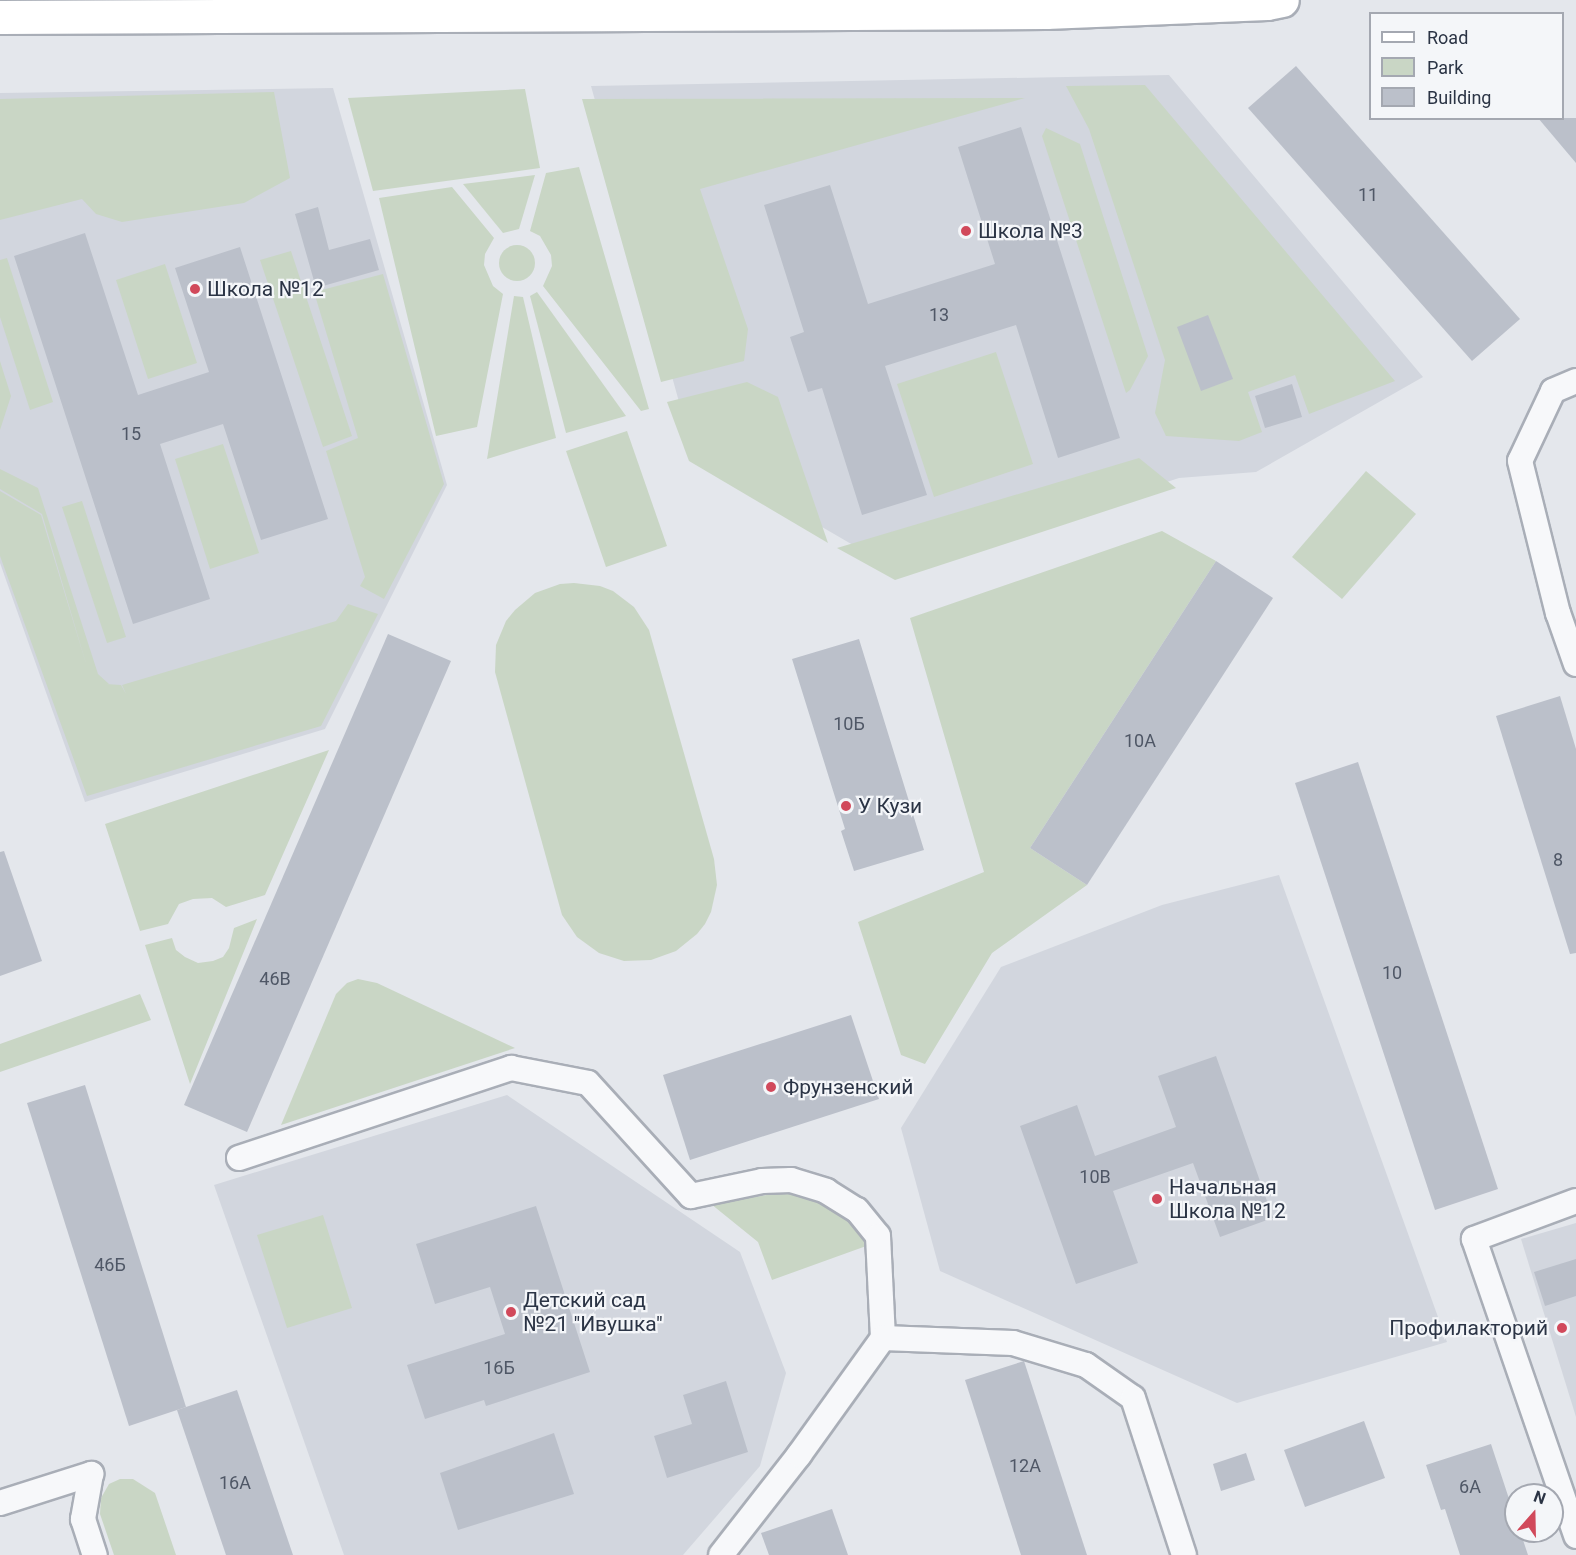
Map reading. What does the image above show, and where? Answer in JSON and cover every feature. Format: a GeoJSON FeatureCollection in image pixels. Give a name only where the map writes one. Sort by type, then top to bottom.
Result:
{"type":"FeatureCollection","features":[{"type":"Feature","properties":{"kind":"main road"},"geometry":{"type":"LineString","coordinates":[[0,17],[1046,12],[1268,3],[1282,0]]}},
{"type":"Feature","properties":{"kind":"street"},"geometry":{"type":"LineString","coordinates":[[1576,381],[1553,391],[1520,461],[1558,613],[1576,664]]}},
{"type":"Feature","properties":{"kind":"street"},"geometry":{"type":"LineString","coordinates":[[238,1158],[511,1068],[588,1083],[691,1196],[762,1181],[790,1180],[826,1191],[857,1210],[878,1236],[883,1338],[799,1455],[721,1555]]}},
{"type":"Feature","properties":{"kind":"street"},"geometry":{"type":"LineString","coordinates":[[1576,1201],[1474,1239],[1576,1536]]}},
{"type":"Feature","properties":{"kind":"street"},"geometry":{"type":"LineString","coordinates":[[883,1338],[1013,1343],[1086,1365],[1133,1398],[1184,1555]]}},
{"type":"Feature","properties":{"kind":"street"},"geometry":{"type":"LineString","coordinates":[[0,1503],[91,1474],[82,1519],[94,1555]]}},
{"type":"Feature","properties":{"kind":"shaded area","name":"Школа №3"},"geometry":{"type":"Polygon","coordinates":[[[1169,75],[1423,377],[1256,472],[1179,478],[896,570],[693,452],[591,86],[1169,75]]]}},
{"type":"Feature","properties":{"kind":"shaded area","name":"Школа №12"},"geometry":{"type":"Polygon","coordinates":[[[333,88],[447,485],[325,729],[85,802],[0,563],[0,93],[333,88]]]}},
{"type":"Feature","properties":{"kind":"shaded area","name":"Начальная Школа №12"},"geometry":{"type":"Polygon","coordinates":[[[1279,875],[1447,1342],[1237,1403],[940,1271],[901,1128],[1001,967],[1162,905],[1279,875]]]}},
{"type":"Feature","properties":{"kind":"shaded area","name":"Детский сад №21 \"Ивушка\""},"geometry":{"type":"Polygon","coordinates":[[[507,1095],[740,1252],[786,1373],[760,1466],[683,1555],[344,1555],[214,1185],[507,1095]]]}},
{"type":"Feature","properties":{"kind":"shaded area","name":"Профилакторий"},"geometry":{"type":"Polygon","coordinates":[[[1576,1223],[1576,1417],[1521,1239],[1576,1223]]]}},
{"type":"Feature","properties":{"kind":"green space"},"geometry":{"type":"Polygon","coordinates":[[[1145,85],[1395,381],[1309,414],[1295,375],[1248,392],[1262,432],[1239,441],[1166,436],[1155,413],[1165,360],[1089,129],[1066,86],[1145,85]]]}},
{"type":"Feature","properties":{"kind":"green space"},"geometry":{"type":"Polygon","coordinates":[[[525,89],[540,168],[373,191],[348,98],[525,89]]]}},
{"type":"Feature","properties":{"kind":"green space"},"geometry":{"type":"Polygon","coordinates":[[[274,92],[290,178],[244,203],[122,222],[96,214],[82,199],[0,220],[0,99],[274,92]]]}},
{"type":"Feature","properties":{"kind":"green space"},"geometry":{"type":"Polygon","coordinates":[[[1025,98],[700,189],[748,329],[744,361],[661,382],[582,99],[1025,98]]]}},
{"type":"Feature","properties":{"kind":"green space"},"geometry":{"type":"Polygon","coordinates":[[[1046,128],[1080,144],[1148,356],[1130,390],[1126,393],[1042,136],[1046,128]]]}},
{"type":"Feature","properties":{"kind":"green space"},"geometry":{"type":"Polygon","coordinates":[[[579,167],[649,409],[641,411],[543,286],[552,266],[551,255],[540,236],[530,231],[546,173],[579,167]]]}},
{"type":"Feature","properties":{"kind":"green space"},"geometry":{"type":"Polygon","coordinates":[[[535,175],[519,229],[503,233],[463,184],[535,175]]]}},
{"type":"Feature","properties":{"kind":"green space"},"geometry":{"type":"Polygon","coordinates":[[[452,187],[494,238],[485,254],[484,265],[493,286],[503,294],[477,427],[436,436],[379,198],[452,187]]]}},
{"type":"Feature","properties":{"kind":"green space"},"geometry":{"type":"Polygon","coordinates":[[[517,245],[530,250],[535,263],[530,276],[517,281],[504,276],[499,263],[504,250],[517,245]]]}},
{"type":"Feature","properties":{"kind":"green space"},"geometry":{"type":"Polygon","coordinates":[[[291,251],[352,436],[323,447],[260,260],[291,251]]]}},
{"type":"Feature","properties":{"kind":"green space"},"geometry":{"type":"Polygon","coordinates":[[[7,258],[53,402],[30,410],[0,317],[0,260],[7,258]]]}},
{"type":"Feature","properties":{"kind":"green space"},"geometry":{"type":"Polygon","coordinates":[[[165,264],[197,363],[148,379],[116,280],[165,264]]]}},
{"type":"Feature","properties":{"kind":"green space"},"geometry":{"type":"Polygon","coordinates":[[[383,274],[444,484],[384,599],[360,586],[365,577],[326,451],[358,438],[314,292],[383,274]]]}},
{"type":"Feature","properties":{"kind":"green space"},"geometry":{"type":"Polygon","coordinates":[[[537,292],[626,416],[566,433],[530,296],[537,292]]]}},
{"type":"Feature","properties":{"kind":"green space"},"geometry":{"type":"Polygon","coordinates":[[[514,296],[523,297],[556,438],[487,459],[514,296]]]}},
{"type":"Feature","properties":{"kind":"green space"},"geometry":{"type":"Polygon","coordinates":[[[996,352],[1033,464],[934,497],[897,384],[996,352]]]}},
{"type":"Feature","properties":{"kind":"green space"},"geometry":{"type":"Polygon","coordinates":[[[0,361],[11,396],[0,430],[0,361]]]}},
{"type":"Feature","properties":{"kind":"green space"},"geometry":{"type":"Polygon","coordinates":[[[747,382],[778,397],[828,543],[689,461],[667,402],[747,382]]]}},
{"type":"Feature","properties":{"kind":"green space"},"geometry":{"type":"Polygon","coordinates":[[[627,431],[667,546],[606,567],[566,451],[627,431]]]}},
{"type":"Feature","properties":{"kind":"green space"},"geometry":{"type":"Polygon","coordinates":[[[223,444],[259,553],[210,569],[175,459],[223,444]]]}},
{"type":"Feature","properties":{"kind":"green space"},"geometry":{"type":"Polygon","coordinates":[[[1139,458],[1176,488],[895,580],[837,548],[1139,458]]]}},
{"type":"Feature","properties":{"kind":"green space"},"geometry":{"type":"Polygon","coordinates":[[[0,469],[38,488],[98,674],[109,684],[106,684],[121,685],[126,694],[122,685],[336,621],[348,604],[378,614],[321,726],[87,796],[0,556],[0,491],[41,515],[87,667],[42,514],[0,489],[0,469]]]}},
{"type":"Feature","properties":{"kind":"green space"},"geometry":{"type":"Polygon","coordinates":[[[1366,471],[1416,514],[1342,599],[1292,557],[1366,471]]]}},
{"type":"Feature","properties":{"kind":"green space"},"geometry":{"type":"Polygon","coordinates":[[[82,501],[126,637],[107,643],[62,507],[82,501]]]}},
{"type":"Feature","properties":{"kind":"green space"},"geometry":{"type":"Polygon","coordinates":[[[1162,531],[1216,561],[1030,848],[1087,885],[992,953],[925,1064],[901,1055],[858,922],[984,872],[910,618],[1162,531]]]}},
{"type":"Feature","properties":{"kind":"green space"},"geometry":{"type":"Polygon","coordinates":[[[560,584],[600,586],[613,591],[634,607],[649,630],[714,859],[717,885],[711,912],[705,924],[697,934],[676,951],[651,960],[624,961],[599,953],[577,937],[562,915],[495,672],[496,645],[506,621],[515,610],[535,593],[560,584]]]}},
{"type":"Feature","properties":{"kind":"green space"},"geometry":{"type":"Polygon","coordinates":[[[329,750],[265,895],[226,907],[212,898],[193,899],[179,904],[168,924],[140,931],[105,824],[329,750]]]}},
{"type":"Feature","properties":{"kind":"green space"},"geometry":{"type":"Polygon","coordinates":[[[257,919],[190,1084],[145,945],[172,938],[176,950],[185,957],[198,963],[213,961],[223,957],[229,948],[234,928],[257,919]]]}},
{"type":"Feature","properties":{"kind":"green space"},"geometry":{"type":"Polygon","coordinates":[[[358,979],[377,983],[515,1048],[281,1125],[336,994],[347,983],[358,979]]]}},
{"type":"Feature","properties":{"kind":"green space"},"geometry":{"type":"Polygon","coordinates":[[[140,994],[151,1020],[0,1072],[0,1044],[140,994]]]}},
{"type":"Feature","properties":{"kind":"green space"},"geometry":{"type":"Polygon","coordinates":[[[791,1191],[835,1209],[862,1229],[869,1245],[772,1280],[758,1242],[711,1204],[791,1191]]]}},
{"type":"Feature","properties":{"kind":"green space"},"geometry":{"type":"Polygon","coordinates":[[[323,1215],[352,1308],[287,1328],[257,1235],[323,1215]]]}},
{"type":"Feature","properties":{"kind":"green space"},"geometry":{"type":"Polygon","coordinates":[[[120,1479],[133,1479],[155,1493],[176,1555],[114,1555],[100,1514],[101,1498],[109,1484],[120,1479]]]}},
{"type":"Feature","properties":{"kind":"building"},"geometry":{"type":"Polygon","coordinates":[[[1296,66],[1520,319],[1472,361],[1248,108],[1296,66]]]}},
{"type":"Feature","properties":{"kind":"building"},"geometry":{"type":"Polygon","coordinates":[[[1576,118],[1576,163],[1540,120],[1576,118]]]}},
{"type":"Feature","properties":{"kind":"building"},"geometry":{"type":"Polygon","coordinates":[[[1021,127],[1120,438],[1058,458],[1016,325],[885,366],[927,495],[862,515],[822,388],[808,392],[790,337],[804,332],[764,205],[830,185],[868,304],[995,264],[958,147],[1021,127]]]}},
{"type":"Feature","properties":{"kind":"building"},"geometry":{"type":"Polygon","coordinates":[[[318,207],[329,250],[370,239],[379,270],[316,288],[295,214],[318,207]]]}},
{"type":"Feature","properties":{"kind":"building"},"geometry":{"type":"Polygon","coordinates":[[[85,233],[138,395],[209,372],[175,268],[240,247],[328,519],[261,540],[223,424],[160,444],[210,599],[133,624],[14,256],[85,233]]]}},
{"type":"Feature","properties":{"kind":"building"},"geometry":{"type":"Polygon","coordinates":[[[1208,315],[1233,379],[1201,391],[1177,327],[1208,315]]]}},
{"type":"Feature","properties":{"kind":"building"},"geometry":{"type":"Polygon","coordinates":[[[1292,384],[1302,417],[1265,428],[1255,396],[1292,384]]]}},
{"type":"Feature","properties":{"kind":"building"},"geometry":{"type":"Polygon","coordinates":[[[1216,561],[1273,598],[1087,885],[1030,848],[1216,561]]]}},
{"type":"Feature","properties":{"kind":"building"},"geometry":{"type":"Polygon","coordinates":[[[388,634],[451,661],[247,1132],[184,1105],[388,634]]]}},
{"type":"Feature","properties":{"kind":"building"},"geometry":{"type":"Polygon","coordinates":[[[859,639],[924,850],[854,871],[841,831],[845,829],[792,659],[859,639]]]}},
{"type":"Feature","properties":{"kind":"building"},"geometry":{"type":"Polygon","coordinates":[[[1560,696],[1576,749],[1576,953],[1570,954],[1496,716],[1560,696]]]}},
{"type":"Feature","properties":{"kind":"building"},"geometry":{"type":"Polygon","coordinates":[[[1358,762],[1498,1189],[1435,1210],[1295,783],[1358,762]]]}},
{"type":"Feature","properties":{"kind":"building"},"geometry":{"type":"Polygon","coordinates":[[[4,851],[42,961],[0,976],[0,852],[4,851]]]}},
{"type":"Feature","properties":{"kind":"building","name":"Фрунзенский"},"geometry":{"type":"Polygon","coordinates":[[[851,1015],[879,1099],[690,1160],[663,1075],[851,1015]]]}},
{"type":"Feature","properties":{"kind":"building"},"geometry":{"type":"Polygon","coordinates":[[[1216,1056],[1273,1218],[1220,1237],[1193,1163],[1113,1191],[1138,1263],[1076,1284],[1020,1126],[1077,1105],[1095,1156],[1176,1127],[1158,1076],[1216,1056]]]}},
{"type":"Feature","properties":{"kind":"building"},"geometry":{"type":"Polygon","coordinates":[[[85,1085],[186,1407],[129,1426],[27,1103],[85,1085]]]}},
{"type":"Feature","properties":{"kind":"building"},"geometry":{"type":"Polygon","coordinates":[[[536,1206],[590,1372],[486,1406],[484,1400],[425,1419],[407,1365],[505,1334],[490,1287],[435,1304],[416,1244],[536,1206]]]}},
{"type":"Feature","properties":{"kind":"building"},"geometry":{"type":"Polygon","coordinates":[[[1576,1259],[1576,1296],[1545,1306],[1534,1272],[1576,1259]]]}},
{"type":"Feature","properties":{"kind":"building"},"geometry":{"type":"Polygon","coordinates":[[[1024,1361],[1087,1555],[1021,1555],[965,1380],[1024,1361]]]}},
{"type":"Feature","properties":{"kind":"building"},"geometry":{"type":"Polygon","coordinates":[[[726,1381],[748,1452],[667,1478],[654,1436],[692,1424],[683,1395],[726,1381]]]}},
{"type":"Feature","properties":{"kind":"building"},"geometry":{"type":"Polygon","coordinates":[[[237,1390],[293,1555],[226,1555],[177,1410],[237,1390]]]}},
{"type":"Feature","properties":{"kind":"building"},"geometry":{"type":"Polygon","coordinates":[[[1364,1421],[1385,1478],[1305,1507],[1284,1450],[1364,1421]]]}},
{"type":"Feature","properties":{"kind":"building"},"geometry":{"type":"Polygon","coordinates":[[[554,1433],[574,1494],[458,1530],[440,1473],[554,1433]]]}},
{"type":"Feature","properties":{"kind":"building"},"geometry":{"type":"Polygon","coordinates":[[[1491,1444],[1504,1484],[1504,1543],[1524,1543],[1528,1555],[1460,1555],[1445,1509],[1441,1510],[1426,1465],[1491,1444]]]}},
{"type":"Feature","properties":{"kind":"building"},"geometry":{"type":"Polygon","coordinates":[[[1246,1453],[1255,1480],[1221,1491],[1213,1464],[1246,1453]]]}},
{"type":"Feature","properties":{"kind":"building"},"geometry":{"type":"Polygon","coordinates":[[[832,1509],[848,1555],[769,1555],[761,1533],[832,1509]]]}},
{"type":"Feature","properties":{"kind":"place","name":"Школа №3"},"geometry":{"type":"Point","coordinates":[966,231]}},
{"type":"Feature","properties":{"kind":"place","name":"Школа №12"},"geometry":{"type":"Point","coordinates":[195,289]}},
{"type":"Feature","properties":{"kind":"place","name":"У Кузи"},"geometry":{"type":"Point","coordinates":[846,806]}},
{"type":"Feature","properties":{"kind":"place","name":"Фрунзенский"},"geometry":{"type":"Point","coordinates":[771,1087]}},
{"type":"Feature","properties":{"kind":"place","name":"Начальная Школа №12"},"geometry":{"type":"Point","coordinates":[1157,1199]}},
{"type":"Feature","properties":{"kind":"place","name":"Детский сад №21 \"Ивушка\""},"geometry":{"type":"Point","coordinates":[511,1312]}},
{"type":"Feature","properties":{"kind":"place","name":"Профилакторий"},"geometry":{"type":"Point","coordinates":[1562,1328]}}]}
